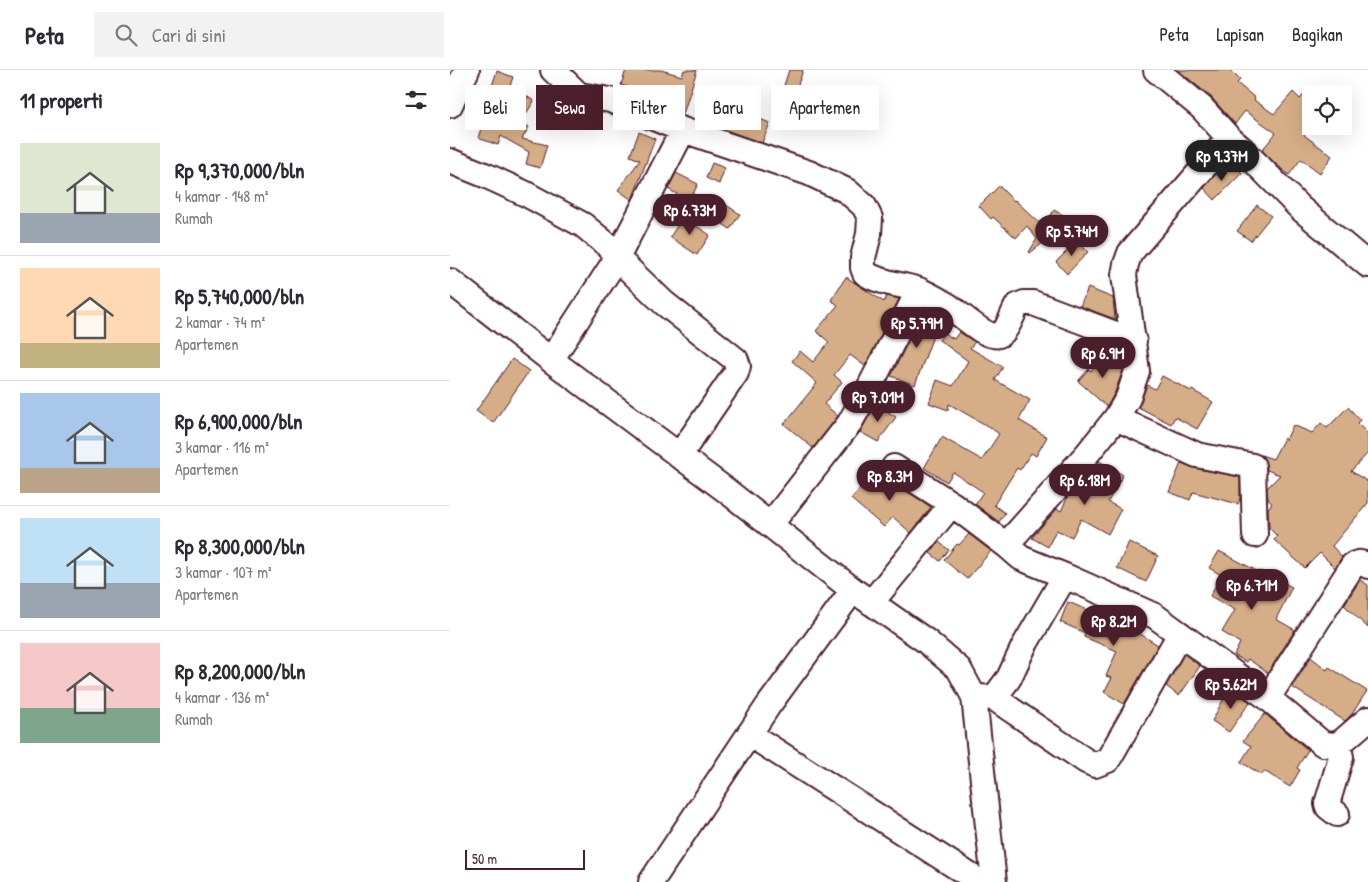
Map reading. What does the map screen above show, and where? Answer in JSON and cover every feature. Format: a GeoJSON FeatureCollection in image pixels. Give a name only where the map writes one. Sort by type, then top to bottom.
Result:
{"type":"FeatureCollection","features":[{"type":"Feature","properties":{"kind":"street"},"geometry":{"type":"LineString","coordinates":[[450,105],[467,70]]}},
{"type":"Feature","properties":{"kind":"street"},"geometry":{"type":"LineString","coordinates":[[553,70],[578,95],[613,101]]}},
{"type":"Feature","properties":{"kind":"street"},"geometry":{"type":"LineString","coordinates":[[1156,70],[1202,108],[1229,138],[1300,208],[1368,265]]}},
{"type":"Feature","properties":{"kind":"street"},"geometry":{"type":"LineString","coordinates":[[551,360],[618,258],[683,130],[809,173],[848,192],[864,206],[870,218],[869,234],[863,258],[865,273],[878,279],[919,290],[949,306],[970,322],[994,335],[1004,332],[1017,306],[1024,303],[1033,303],[1134,341]]}},
{"type":"Feature","properties":{"kind":"street"},"geometry":{"type":"LineString","coordinates":[[1006,545],[1087,454],[1116,418],[1128,398],[1137,371],[1124,275],[1130,253],[1229,138]]}},
{"type":"Feature","properties":{"kind":"street"},"geometry":{"type":"LineString","coordinates":[[450,161],[526,194],[583,225],[611,248],[618,258],[664,303],[736,360],[738,366],[736,373],[679,456]]}},
{"type":"Feature","properties":{"kind":"street"},"geometry":{"type":"LineString","coordinates":[[450,281],[862,596],[926,641],[958,669],[984,697],[1086,761],[1095,764],[1108,760],[1180,634]]}},
{"type":"Feature","properties":{"kind":"street"},"geometry":{"type":"LineString","coordinates":[[770,525],[849,424],[919,290]]}},
{"type":"Feature","properties":{"kind":"street"},"geometry":{"type":"LineString","coordinates":[[1116,418],[1197,455],[1252,466],[1255,535]]}},
{"type":"Feature","properties":{"kind":"street"},"geometry":{"type":"LineString","coordinates":[[894,468],[952,504],[1020,558],[1155,616],[1268,698],[1323,744],[1338,745],[1368,719]]}},
{"type":"Feature","properties":{"kind":"street"},"geometry":{"type":"LineString","coordinates":[[651,882],[768,706],[862,596],[952,504]]}},
{"type":"Feature","properties":{"kind":"street"},"geometry":{"type":"LineString","coordinates":[[1268,698],[1353,565],[1358,562],[1368,566]]}},
{"type":"Feature","properties":{"kind":"street"},"geometry":{"type":"LineString","coordinates":[[984,697],[1009,678],[1024,646],[1065,576]]}},
{"type":"Feature","properties":{"kind":"street"},"geometry":{"type":"LineString","coordinates":[[984,697],[994,882]]}},
{"type":"Feature","properties":{"kind":"street"},"geometry":{"type":"LineString","coordinates":[[750,734],[980,882]]}},
{"type":"Feature","properties":{"kind":"street"},"geometry":{"type":"LineString","coordinates":[[1337,814],[1327,804],[1341,757],[1338,745]]}},
{"type":"Feature","properties":{"kind":"building"},"geometry":{"type":"Polygon","coordinates":[[[626,70],[661,70],[682,76],[684,70],[697,70],[685,108],[685,85],[621,85],[626,70]]]}},
{"type":"Feature","properties":{"kind":"building"},"geometry":{"type":"Polygon","coordinates":[[[789,70],[803,70],[798,85],[784,85],[789,70]]]}},
{"type":"Feature","properties":{"kind":"building"},"geometry":{"type":"Polygon","coordinates":[[[1178,70],[1230,70],[1240,80],[1237,83],[1255,98],[1254,100],[1274,114],[1293,92],[1300,99],[1302,97],[1302,135],[1332,156],[1320,173],[1301,159],[1289,175],[1262,150],[1276,133],[1245,111],[1235,124],[1211,97],[1178,70]]]}},
{"type":"Feature","properties":{"kind":"building"},"geometry":{"type":"Polygon","coordinates":[[[497,71],[513,77],[510,85],[492,85],[497,71]]]}},
{"type":"Feature","properties":{"kind":"building"},"geometry":{"type":"Polygon","coordinates":[[[526,96],[534,101],[526,114],[526,96]]]}},
{"type":"Feature","properties":{"kind":"building"},"geometry":{"type":"Polygon","coordinates":[[[761,120],[770,123],[762,143],[726,130],[761,130],[761,120]]]}},
{"type":"Feature","properties":{"kind":"building"},"geometry":{"type":"Polygon","coordinates":[[[526,125],[529,127],[522,139],[547,145],[540,168],[526,164],[529,152],[501,136],[498,145],[478,138],[481,130],[526,130],[526,125]]]}},
{"type":"Feature","properties":{"kind":"building"},"geometry":{"type":"Polygon","coordinates":[[[639,132],[655,139],[632,200],[618,190],[640,160],[630,156],[639,132]]]}},
{"type":"Feature","properties":{"kind":"building"},"geometry":{"type":"Polygon","coordinates":[[[712,163],[725,168],[719,184],[706,178],[712,163]]]}},
{"type":"Feature","properties":{"kind":"building"},"geometry":{"type":"Polygon","coordinates":[[[1233,164],[1242,173],[1215,200],[1204,188],[1216,174],[1220,178],[1233,164]]]}},
{"type":"Feature","properties":{"kind":"building"},"geometry":{"type":"Polygon","coordinates":[[[676,173],[698,184],[688,204],[675,198],[677,194],[668,189],[676,173]]]}},
{"type":"Feature","properties":{"kind":"building"},"geometry":{"type":"Polygon","coordinates":[[[999,186],[1044,227],[1054,210],[1072,220],[1030,253],[1037,239],[1027,226],[1016,238],[993,217],[991,219],[979,206],[999,186]]]}},
{"type":"Feature","properties":{"kind":"building"},"geometry":{"type":"Polygon","coordinates":[[[723,203],[740,214],[730,229],[713,217],[723,203]]]}},
{"type":"Feature","properties":{"kind":"building"},"geometry":{"type":"Polygon","coordinates":[[[1257,205],[1271,216],[1251,241],[1237,231],[1257,205]]]}},
{"type":"Feature","properties":{"kind":"building"},"geometry":{"type":"Polygon","coordinates":[[[683,217],[710,235],[697,255],[670,237],[683,217]]]}},
{"type":"Feature","properties":{"kind":"building"},"geometry":{"type":"Polygon","coordinates":[[[1077,241],[1088,252],[1067,274],[1056,262],[1077,241]]]}},
{"type":"Feature","properties":{"kind":"building"},"geometry":{"type":"Polygon","coordinates":[[[846,277],[884,302],[887,296],[899,299],[865,366],[850,355],[834,375],[842,382],[824,404],[838,416],[813,448],[784,424],[817,383],[792,361],[800,351],[813,362],[829,342],[816,331],[838,305],[831,300],[846,277]]]}},
{"type":"Feature","properties":{"kind":"building"},"geometry":{"type":"Polygon","coordinates":[[[1088,288],[1113,298],[1115,319],[1080,306],[1088,288]]]}},
{"type":"Feature","properties":{"kind":"building"},"geometry":{"type":"Polygon","coordinates":[[[924,310],[940,317],[915,385],[891,376],[924,310]]]}},
{"type":"Feature","properties":{"kind":"building"},"geometry":{"type":"Polygon","coordinates":[[[959,332],[975,342],[970,348],[1003,367],[995,380],[1030,400],[1019,420],[1047,437],[1036,456],[1031,453],[1020,470],[1017,468],[994,505],[1005,513],[999,522],[975,504],[983,492],[953,472],[947,482],[924,468],[942,437],[982,460],[999,434],[949,404],[948,410],[929,403],[937,380],[953,386],[968,361],[939,340],[944,333],[954,339],[959,332]]]}},
{"type":"Feature","properties":{"kind":"building"},"geometry":{"type":"Polygon","coordinates":[[[1102,353],[1119,363],[1121,361],[1123,370],[1107,407],[1078,381],[1089,369],[1091,371],[1102,353]]]}},
{"type":"Feature","properties":{"kind":"building"},"geometry":{"type":"Polygon","coordinates":[[[512,359],[529,371],[493,423],[476,411],[512,359]]]}},
{"type":"Feature","properties":{"kind":"building"},"geometry":{"type":"Polygon","coordinates":[[[1162,376],[1213,402],[1197,429],[1175,417],[1171,424],[1138,407],[1147,385],[1155,389],[1162,376]]]}},
{"type":"Feature","properties":{"kind":"building"},"geometry":{"type":"Polygon","coordinates":[[[876,404],[896,417],[878,442],[860,432],[876,404]]]}},
{"type":"Feature","properties":{"kind":"building"},"geometry":{"type":"Polygon","coordinates":[[[1348,407],[1360,420],[1357,423],[1368,434],[1368,453],[1351,471],[1368,482],[1368,503],[1332,546],[1342,557],[1335,568],[1320,553],[1305,568],[1274,540],[1277,536],[1269,528],[1268,508],[1272,504],[1268,499],[1267,488],[1280,475],[1267,470],[1265,460],[1261,455],[1273,459],[1284,438],[1286,440],[1293,425],[1312,433],[1321,423],[1327,428],[1348,407]]]}},
{"type":"Feature","properties":{"kind":"building"},"geometry":{"type":"Polygon","coordinates":[[[1099,461],[1123,475],[1108,502],[1121,509],[1108,534],[1081,519],[1072,537],[1056,530],[1048,547],[1032,538],[1057,509],[1061,511],[1068,496],[1099,461]]]}},
{"type":"Feature","properties":{"kind":"building"},"geometry":{"type":"Polygon","coordinates":[[[1181,463],[1194,468],[1240,477],[1240,498],[1238,504],[1193,492],[1190,500],[1169,492],[1181,463]]]}},
{"type":"Feature","properties":{"kind":"building"},"geometry":{"type":"Polygon","coordinates":[[[880,464],[882,473],[886,478],[931,507],[911,533],[893,517],[884,527],[851,499],[880,464]]]}},
{"type":"Feature","properties":{"kind":"building"},"geometry":{"type":"Polygon","coordinates":[[[969,534],[991,551],[967,579],[944,560],[957,544],[959,545],[969,534]]]}},
{"type":"Feature","properties":{"kind":"building"},"geometry":{"type":"Polygon","coordinates":[[[939,542],[949,550],[940,561],[930,553],[939,542]]]}},
{"type":"Feature","properties":{"kind":"building"},"geometry":{"type":"Polygon","coordinates":[[[1129,542],[1158,556],[1146,582],[1117,568],[1129,542]]]}},
{"type":"Feature","properties":{"kind":"building"},"geometry":{"type":"Polygon","coordinates":[[[1219,551],[1292,587],[1276,619],[1295,630],[1268,673],[1248,659],[1246,662],[1234,655],[1240,643],[1222,632],[1235,610],[1210,596],[1221,575],[1209,568],[1219,551]]]}},
{"type":"Feature","properties":{"kind":"building"},"geometry":{"type":"Polygon","coordinates":[[[1360,580],[1368,585],[1368,628],[1344,605],[1360,580]]]}},
{"type":"Feature","properties":{"kind":"building"},"geometry":{"type":"Polygon","coordinates":[[[1068,602],[1115,621],[1118,615],[1133,621],[1129,627],[1158,645],[1124,704],[1104,692],[1112,678],[1106,676],[1117,651],[1084,637],[1085,633],[1060,622],[1068,602]]]}},
{"type":"Feature","properties":{"kind":"building"},"geometry":{"type":"Polygon","coordinates":[[[1184,654],[1200,666],[1179,696],[1166,686],[1184,654]]]}},
{"type":"Feature","properties":{"kind":"building"},"geometry":{"type":"Polygon","coordinates":[[[1311,657],[1327,670],[1329,667],[1367,691],[1352,714],[1345,721],[1292,687],[1311,657]]]}},
{"type":"Feature","properties":{"kind":"building"},"geometry":{"type":"Polygon","coordinates":[[[1230,687],[1250,702],[1229,732],[1212,721],[1230,687]]]}},
{"type":"Feature","properties":{"kind":"building"},"geometry":{"type":"Polygon","coordinates":[[[1265,714],[1308,750],[1297,768],[1300,770],[1290,787],[1264,771],[1262,775],[1241,762],[1251,746],[1243,741],[1265,714]]]}}]}
